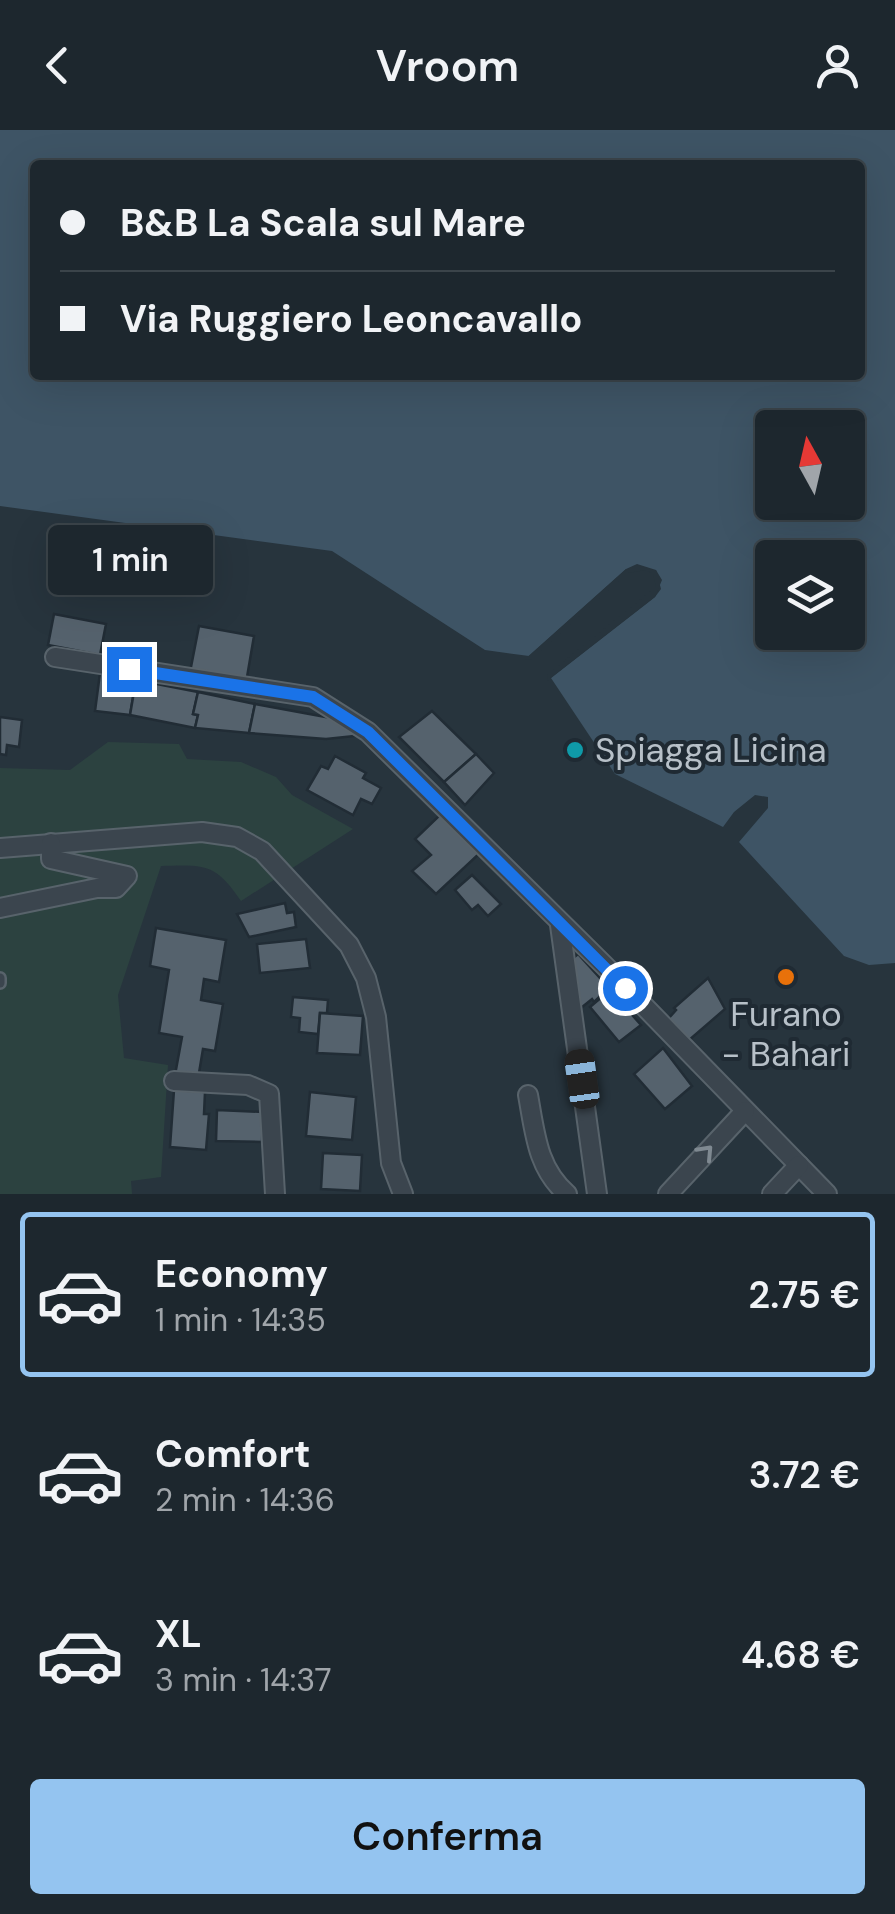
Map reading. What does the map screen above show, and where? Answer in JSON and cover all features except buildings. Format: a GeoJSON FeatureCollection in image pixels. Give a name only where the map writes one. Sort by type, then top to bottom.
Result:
{"type":"FeatureCollection","features":[{"type":"Feature","properties":{"kind":"street"},"geometry":{"type":"LineString","coordinates":[[55,658],[313,697],[368,732],[827,1194]]}},
{"type":"Feature","properties":{"kind":"street"},"geometry":{"type":"LineString","coordinates":[[0,848],[202,832],[237,837],[262,851],[350,945],[366,978],[376,1017],[391,1163],[404,1194]]}},
{"type":"Feature","properties":{"kind":"street"},"geometry":{"type":"LineString","coordinates":[[0,908],[96,888],[116,888],[127,876],[51,859],[50,843]]}},
{"type":"Feature","properties":{"kind":"street"},"geometry":{"type":"LineString","coordinates":[[560,925],[597,1194]]}},
{"type":"Feature","properties":{"kind":"street"},"geometry":{"type":"LineString","coordinates":[[174,1082],[248,1085],[269,1094],[275,1194]]}},
{"type":"Feature","properties":{"kind":"street"},"geometry":{"type":"LineString","coordinates":[[528,1095],[543,1166],[567,1194]]}},
{"type":"Feature","properties":{"kind":"street"},"geometry":{"type":"LineString","coordinates":[[669,1194],[745,1111]]}},
{"type":"Feature","properties":{"kind":"street"},"geometry":{"type":"LineString","coordinates":[[772,1194],[798,1166]]}},
{"type":"Feature","properties":{"kind":"green space"},"geometry":{"type":"Polygon","coordinates":[[[108,742],[179,744],[187,759],[241,762],[276,777],[292,795],[353,829],[241,901],[224,879],[208,869],[161,866],[118,995],[124,1058],[168,1065],[161,1177],[131,1181],[132,1194],[0,1194],[0,768],[70,770],[108,742]]]}},
{"type":"Feature","properties":{"kind":"water"},"geometry":{"type":"Polygon","coordinates":[[[0,130],[895,130],[895,963],[869,965],[844,956],[739,842],[768,808],[768,797],[755,795],[723,827],[615,774],[551,678],[655,597],[661,589],[656,570],[626,569],[529,656],[485,650],[332,551],[0,506],[0,130]]]}},
{"type":"Feature","properties":{"kind":"pier"},"geometry":{"type":"Polygon","coordinates":[[[637,564],[656,570],[662,580],[655,597],[547,681],[548,674],[656,587],[653,574],[646,570],[628,573],[532,659],[524,660],[626,569],[637,564]]]}},
{"type":"Feature","properties":{"kind":"place","name":"Spiagga Licina"},"geometry":{"type":"Point","coordinates":[575,750]}},
{"type":"Feature","properties":{"kind":"place","name":"Furano - Bahari"},"geometry":{"type":"Point","coordinates":[786,977]}},
{"type":"Feature","properties":{"kind":"route"},"geometry":{"type":"LineString","coordinates":[[129,669],[313,697],[368,732],[625,988]]}}]}
